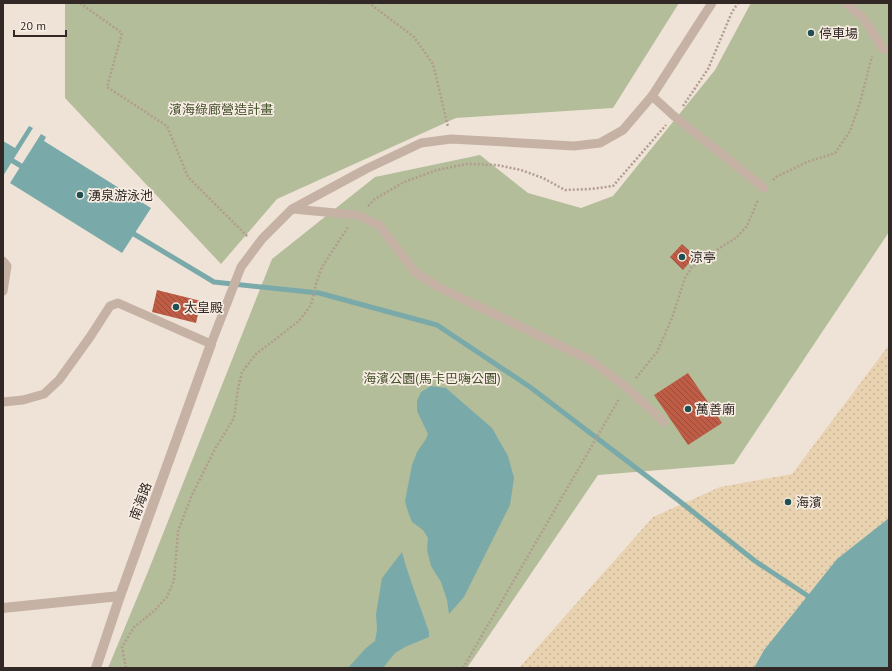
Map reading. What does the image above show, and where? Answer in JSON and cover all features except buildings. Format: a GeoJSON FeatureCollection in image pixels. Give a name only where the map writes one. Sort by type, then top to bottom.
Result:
{"type":"FeatureCollection","features":[{"type":"Feature","properties":{"kind":"street","name":"南海路"},"geometry":{"type":"LineString","coordinates":[[96,668],[120,596],[211,344]]}},
{"type":"Feature","properties":{"kind":"street"},"geometry":{"type":"LineString","coordinates":[[3,608],[120,596]]}},
{"type":"Feature","properties":{"kind":"lane"},"geometry":{"type":"LineString","coordinates":[[3,402],[23,400],[44,394],[59,380],[110,306],[118,303],[211,344],[241,267],[262,239],[292,209],[366,168],[421,143],[451,139],[574,146],[600,143],[623,130],[652,96],[712,3]]}},
{"type":"Feature","properties":{"kind":"lane"},"geometry":{"type":"LineString","coordinates":[[846,3],[864,19],[883,49]]}},
{"type":"Feature","properties":{"kind":"lane"},"geometry":{"type":"LineString","coordinates":[[652,96],[674,116],[764,188]]}},
{"type":"Feature","properties":{"kind":"lane"},"geometry":{"type":"LineString","coordinates":[[292,209],[357,215],[379,225],[415,272],[438,287],[590,360],[626,387],[664,422]]}},
{"type":"Feature","properties":{"kind":"lane"},"geometry":{"type":"LineString","coordinates":[[3,261],[7,266],[3,291]]}},
{"type":"Feature","properties":{"kind":"path"},"geometry":{"type":"LineString","coordinates":[[80,3],[122,33],[107,87],[167,126],[188,177],[257,246]]}},
{"type":"Feature","properties":{"kind":"path"},"geometry":{"type":"LineString","coordinates":[[328,3],[369,3],[414,37],[433,64],[451,139]]}},
{"type":"Feature","properties":{"kind":"path"},"geometry":{"type":"LineString","coordinates":[[126,668],[122,646],[134,627],[154,611],[167,597],[174,580],[178,531],[192,495],[215,449],[234,418],[242,372],[256,354],[299,321],[311,304],[322,267],[357,215],[375,199],[404,182],[437,170],[467,164],[496,165],[521,170],[543,178],[565,190],[613,186],[683,106],[708,69],[732,12],[738,3]]}},
{"type":"Feature","properties":{"kind":"path"},"geometry":{"type":"LineString","coordinates":[[463,668],[626,387],[657,352],[672,318],[685,278],[692,267],[737,237],[747,226],[764,188],[776,177],[807,162],[835,153],[850,131],[860,103],[872,56],[883,49]]}},
{"type":"Feature","properties":{"kind":"sand","name":"海濱"},"geometry":{"type":"Polygon","coordinates":[[[889,345],[889,518],[837,559],[764,650],[754,668],[519,668],[653,517],[720,487],[792,474],[889,345]]]}},
{"type":"Feature","properties":{"kind":"green space","name":"濱海綠廊營造計畫"},"geometry":{"type":"Polygon","coordinates":[[[65,3],[679,3],[613,108],[456,118],[277,199],[221,264],[65,98],[65,3]]]}},
{"type":"Feature","properties":{"kind":"green space","name":"海濱公園(馬卡巴嗨公園)"},"geometry":{"type":"Polygon","coordinates":[[[751,3],[889,3],[889,232],[734,464],[598,475],[467,668],[108,668],[147,574],[272,259],[375,177],[480,155],[528,193],[581,208],[613,196],[715,70],[751,3]]]}},
{"type":"Feature","properties":{"kind":"water"},"geometry":{"type":"Polygon","coordinates":[[[29,126],[33,128],[3,176],[3,141],[15,148],[29,126]]]}},
{"type":"Feature","properties":{"kind":"water","name":"湧泉游泳池"},"geometry":{"type":"Polygon","coordinates":[[[41,134],[46,137],[44,141],[151,208],[122,253],[10,183],[41,134]]]}},
{"type":"Feature","properties":{"kind":"water"},"geometry":{"type":"Polygon","coordinates":[[[431,386],[446,388],[492,428],[508,456],[514,478],[510,505],[464,597],[449,614],[447,600],[441,582],[431,566],[427,550],[428,538],[423,530],[412,522],[405,501],[412,465],[417,452],[428,434],[417,411],[417,401],[421,392],[431,386]]]}},
{"type":"Feature","properties":{"kind":"water"},"geometry":{"type":"Polygon","coordinates":[[[889,518],[889,668],[754,668],[764,650],[837,559],[889,518]]]}},
{"type":"Feature","properties":{"kind":"water"},"geometry":{"type":"Polygon","coordinates":[[[402,552],[429,632],[429,637],[395,653],[383,668],[348,668],[366,648],[375,641],[377,630],[376,614],[382,578],[402,552]]]}},
{"type":"Feature","properties":{"kind":"waterway"},"geometry":{"type":"LineString","coordinates":[[3,155],[26,169]]}},
{"type":"Feature","properties":{"kind":"waterway"},"geometry":{"type":"LineString","coordinates":[[129,231],[214,282],[319,293],[437,325],[530,387],[755,561],[808,596]]}},
{"type":"Feature","properties":{"kind":"place","name":"停車場"},"geometry":{"type":"Point","coordinates":[811,33]}},
{"type":"Feature","properties":{"kind":"place","name":"湧泉游泳池"},"geometry":{"type":"Point","coordinates":[80,195]}},
{"type":"Feature","properties":{"kind":"place","name":"涼亭"},"geometry":{"type":"Point","coordinates":[682,257]}},
{"type":"Feature","properties":{"kind":"place","name":"太皇殿"},"geometry":{"type":"Point","coordinates":[176,307]}},
{"type":"Feature","properties":{"kind":"place","name":"萬善廟"},"geometry":{"type":"Point","coordinates":[688,409]}},
{"type":"Feature","properties":{"kind":"place","name":"海濱"},"geometry":{"type":"Point","coordinates":[788,502]}}]}
